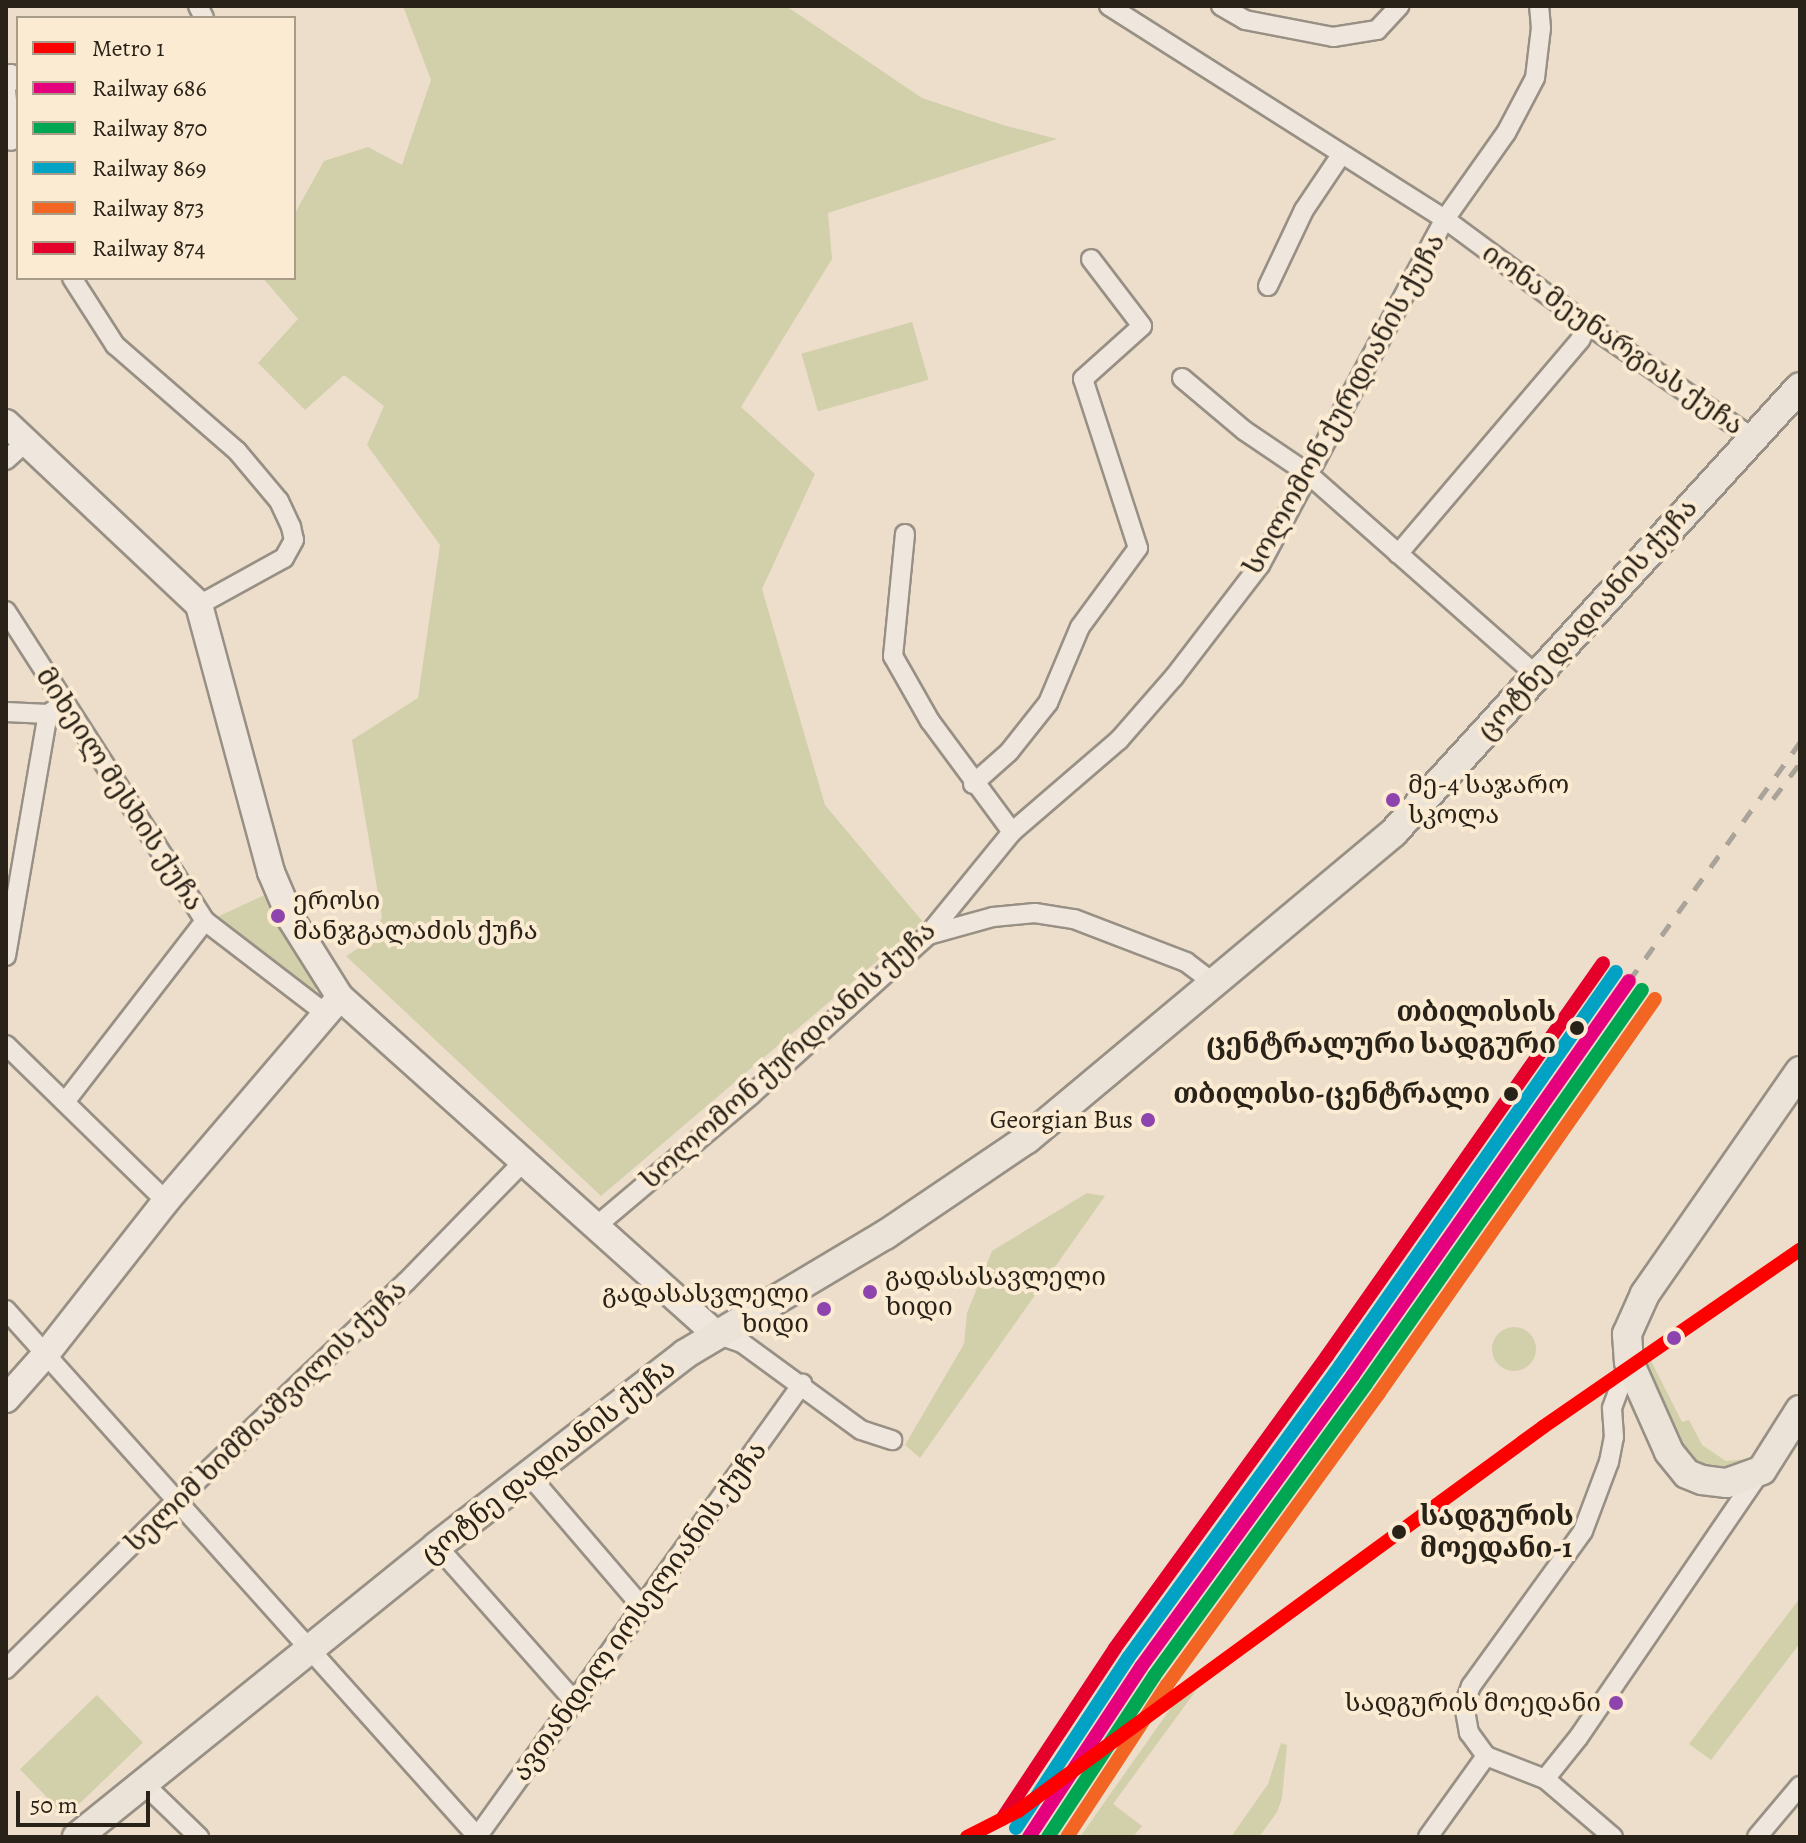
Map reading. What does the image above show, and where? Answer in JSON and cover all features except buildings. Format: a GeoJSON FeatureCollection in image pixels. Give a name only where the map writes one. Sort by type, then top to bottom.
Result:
{"type":"FeatureCollection","features":[{"type":"Feature","properties":{"kind":"main road","name":"ცოტნე დადიანის ქუჩა"},"geometry":{"type":"LineString","coordinates":[[77,1837],[310,1652],[437,1546],[716,1334],[885,1235],[1027,1139],[1394,832],[1800,387]]}},
{"type":"Feature","properties":{"kind":"main road"},"geometry":{"type":"LineString","coordinates":[[6,423],[199,605],[271,872],[332,1005],[523,1162],[716,1334]]}},
{"type":"Feature","properties":{"kind":"main road"},"geometry":{"type":"LineString","coordinates":[[6,1399],[46,1354],[166,1201],[332,1005]]}},
{"type":"Feature","properties":{"kind":"main road"},"geometry":{"type":"LineString","coordinates":[[1800,1071],[1645,1294],[1627,1334],[1629,1362],[1669,1452],[1687,1474],[1702,1480],[1727,1483],[1762,1470],[1800,1410]]}},
{"type":"Feature","properties":{"kind":"street","name":"იონა მეუნარგიას ქუჩა"},"geometry":{"type":"LineString","coordinates":[[1109,6],[1445,219],[1588,325],[1753,438]]}},
{"type":"Feature","properties":{"kind":"street"},"geometry":{"type":"LineString","coordinates":[[1221,6],[1245,20],[1333,37],[1377,30],[1399,6]]}},
{"type":"Feature","properties":{"kind":"street","name":"სოლომონ ქურდიანის ქუჩა"},"geometry":{"type":"LineString","coordinates":[[595,1227],[751,1095],[928,935],[1012,832],[1119,740],[1174,677],[1260,565],[1445,219],[1506,133],[1535,78],[1541,28],[1539,6]]}},
{"type":"Feature","properties":{"kind":"street"},"geometry":{"type":"LineString","coordinates":[[6,90],[12,142]]}},
{"type":"Feature","properties":{"kind":"street"},"geometry":{"type":"LineString","coordinates":[[1268,286],[1304,210],[1341,155]]}},
{"type":"Feature","properties":{"kind":"street"},"geometry":{"type":"LineString","coordinates":[[973,784],[1009,752],[1048,703],[1080,627],[1138,548],[1083,379],[1142,326],[1091,259]]}},
{"type":"Feature","properties":{"kind":"street"},"geometry":{"type":"LineString","coordinates":[[73,280],[115,345],[237,451],[279,501],[291,527],[294,540],[284,558],[199,605]]}},
{"type":"Feature","properties":{"kind":"street"},"geometry":{"type":"LineString","coordinates":[[1398,554],[1580,340],[1588,325]]}},
{"type":"Feature","properties":{"kind":"street"},"geometry":{"type":"LineString","coordinates":[[1182,378],[1245,431],[1307,473],[1536,675]]}},
{"type":"Feature","properties":{"kind":"street"},"geometry":{"type":"LineString","coordinates":[[6,460],[26,442]]}},
{"type":"Feature","properties":{"kind":"street"},"geometry":{"type":"LineString","coordinates":[[905,534],[893,656],[930,721],[973,784],[1012,832]]}},
{"type":"Feature","properties":{"kind":"street","name":"მიხეილ მესხის ქუჩა"},"geometry":{"type":"LineString","coordinates":[[6,611],[56,709],[205,921],[332,1005]]}},
{"type":"Feature","properties":{"kind":"street"},"geometry":{"type":"LineString","coordinates":[[6,712],[56,709],[6,956]]}},
{"type":"Feature","properties":{"kind":"street"},"geometry":{"type":"LineString","coordinates":[[928,935],[993,917],[1035,913],[1074,919],[1186,962],[1214,983]]}},
{"type":"Feature","properties":{"kind":"street"},"geometry":{"type":"LineString","coordinates":[[65,1102],[205,921]]}},
{"type":"Feature","properties":{"kind":"street"},"geometry":{"type":"LineString","coordinates":[[6,1045],[166,1201]]}},
{"type":"Feature","properties":{"kind":"street","name":"სელიმ ხიმშიაშვილის ქუჩა"},"geometry":{"type":"LineString","coordinates":[[6,1669],[396,1291],[523,1162]]}},
{"type":"Feature","properties":{"kind":"street"},"geometry":{"type":"LineString","coordinates":[[6,1310],[477,1836]]}},
{"type":"Feature","properties":{"kind":"street"},"geometry":{"type":"LineString","coordinates":[[716,1334],[742,1343],[861,1430],[892,1440]]}},
{"type":"Feature","properties":{"kind":"street"},"geometry":{"type":"LineString","coordinates":[[1613,1837],[1545,1779],[1486,1756],[1475,1745],[1465,1722],[1466,1695],[1583,1531],[1609,1462],[1614,1437],[1612,1408],[1629,1362]]}},
{"type":"Feature","properties":{"kind":"street","name":"ავთანდილ იოსელიანის ქუჩა"},"geometry":{"type":"LineString","coordinates":[[477,1836],[802,1384]]}},
{"type":"Feature","properties":{"kind":"street"},"geometry":{"type":"LineString","coordinates":[[1545,1779],[1578,1738],[1762,1470]]}},
{"type":"Feature","properties":{"kind":"street"},"geometry":{"type":"LineString","coordinates":[[529,1475],[642,1607]]}},
{"type":"Feature","properties":{"kind":"street"},"geometry":{"type":"LineString","coordinates":[[437,1546],[575,1702]]}},
{"type":"Feature","properties":{"kind":"street"},"geometry":{"type":"LineString","coordinates":[[1428,1837],[1486,1756]]}},
{"type":"Feature","properties":{"kind":"street"},"geometry":{"type":"LineString","coordinates":[[143,1783],[199,1837]]}},
{"type":"Feature","properties":{"kind":"street"},"geometry":{"type":"LineString","coordinates":[[1757,1837],[1800,1786]]}},
{"type":"Feature","properties":{"kind":"shaded area"},"geometry":{"type":"Polygon","coordinates":[[[403,6],[786,6],[922,98],[1057,139],[828,213],[832,259],[741,407],[815,474],[762,589],[825,805],[923,922],[601,1196],[346,956],[372,940],[382,917],[352,740],[418,698],[440,545],[367,445],[384,406],[344,375],[305,410],[258,363],[298,319],[265,280],[296,280],[296,211],[324,161],[368,147],[402,165],[431,80],[403,6]]]}},
{"type":"Feature","properties":{"kind":"shaded area"},"geometry":{"type":"Polygon","coordinates":[[[912,322],[929,380],[818,411],[801,354],[912,322]]]}},
{"type":"Feature","properties":{"kind":"shaded area"},"geometry":{"type":"Polygon","coordinates":[[[271,892],[325,982],[309,994],[217,917],[271,892]]]}},
{"type":"Feature","properties":{"kind":"shaded area"},"geometry":{"type":"Polygon","coordinates":[[[1087,1193],[1105,1196],[920,1458],[905,1445],[964,1344],[967,1313],[992,1251],[1087,1193]]]}},
{"type":"Feature","properties":{"kind":"shaded area"},"geometry":{"type":"Polygon","coordinates":[[[1514,1327],[1529,1334],[1536,1349],[1529,1364],[1514,1371],[1499,1364],[1492,1349],[1499,1334],[1514,1327]]]}},
{"type":"Feature","properties":{"kind":"shaded area"},"geometry":{"type":"Polygon","coordinates":[[[1638,1335],[1682,1422],[1689,1420],[1702,1445],[1726,1461],[1748,1459],[1724,1470],[1694,1462],[1685,1454],[1635,1350],[1638,1335]]]}},
{"type":"Feature","properties":{"kind":"shaded area"},"geometry":{"type":"Polygon","coordinates":[[[1800,1598],[1800,1643],[1711,1760],[1689,1744],[1800,1598]]]}},
{"type":"Feature","properties":{"kind":"shaded area"},"geometry":{"type":"Polygon","coordinates":[[[1192,1678],[1200,1685],[1113,1804],[1142,1826],[1133,1837],[1080,1837],[1192,1678]]]}},
{"type":"Feature","properties":{"kind":"shaded area"},"geometry":{"type":"Polygon","coordinates":[[[97,1695],[143,1742],[66,1817],[20,1769],[97,1695]]]}},
{"type":"Feature","properties":{"kind":"shaded area"},"geometry":{"type":"Polygon","coordinates":[[[1281,1743],[1287,1745],[1282,1798],[1277,1812],[1259,1837],[1231,1837],[1268,1784],[1281,1743]]]}},
{"type":"Feature","properties":{"kind":"railway"},"geometry":{"type":"LineString","coordinates":[[1629,981],[1800,742]]}},
{"type":"Feature","properties":{"kind":"railway"},"geometry":{"type":"LineString","coordinates":[[1773,799],[1800,763]]}},
{"type":"Feature","properties":{"kind":"metro line","name":"1"},"geometry":{"type":"LineString","coordinates":[[967,1837],[1018,1811],[1543,1427],[1800,1250]]}},
{"type":"Feature","properties":{"kind":"rail line","name":"874"},"geometry":{"type":"LineString","coordinates":[[1002,1819],[1115,1648],[1327,1356],[1603,963]]}},
{"type":"Feature","properties":{"kind":"rail line","name":"869"},"geometry":{"type":"LineString","coordinates":[[1016,1828],[1128,1658],[1340,1366],[1616,972]]}},
{"type":"Feature","properties":{"kind":"rail line","name":"686"},"geometry":{"type":"LineString","coordinates":[[1029,1837],[1141,1667],[1353,1375],[1629,981]]}},
{"type":"Feature","properties":{"kind":"rail line","name":"870"},"geometry":{"type":"LineString","coordinates":[[1048,1837],[1154,1676],[1366,1384],[1642,990]]}},
{"type":"Feature","properties":{"kind":"rail line","name":"873"},"geometry":{"type":"LineString","coordinates":[[1067,1837],[1167,1685],[1379,1393],[1655,999]]}},
{"type":"Feature","properties":{"kind":"place","name":"მე-4 საჯარო სკოლა"},"geometry":{"type":"Point","coordinates":[1393,800]}},
{"type":"Feature","properties":{"kind":"place","name":"ეროსი მანჯგალაძის ქუჩა"},"geometry":{"type":"Point","coordinates":[278,916]}},
{"type":"Feature","properties":{"kind":"place","name":"თბილისის ცენტრალური სადგური"},"geometry":{"type":"Point","coordinates":[1577,1028]}},
{"type":"Feature","properties":{"kind":"place","name":"თბილისი-ცენტრალი"},"geometry":{"type":"Point","coordinates":[1511,1094]}},
{"type":"Feature","properties":{"kind":"place","name":"Georgian Bus"},"geometry":{"type":"Point","coordinates":[1148,1120]}},
{"type":"Feature","properties":{"kind":"place","name":"გადასასავლელი ხიდი"},"geometry":{"type":"Point","coordinates":[870,1292]}},
{"type":"Feature","properties":{"kind":"place","name":"გადასასვლელი ხიდი"},"geometry":{"type":"Point","coordinates":[824,1309]}},
{"type":"Feature","properties":{"kind":"place","name":"სადგურის მოედანი-1"},"geometry":{"type":"Point","coordinates":[1399,1532]}},
{"type":"Feature","properties":{"kind":"place","name":"სადგურის მოედანი"},"geometry":{"type":"Point","coordinates":[1616,1703]}}]}
